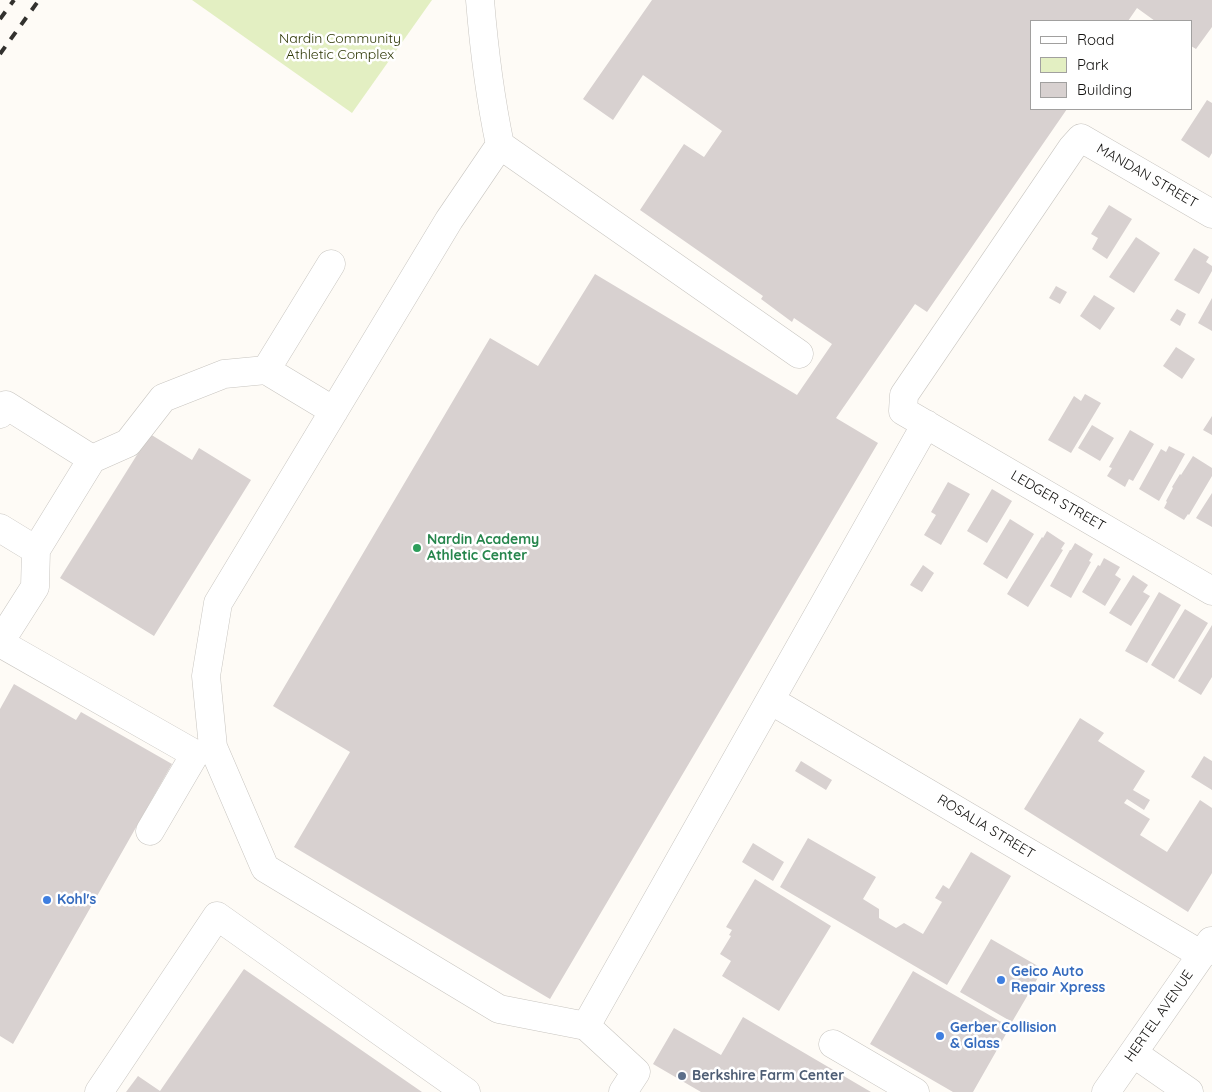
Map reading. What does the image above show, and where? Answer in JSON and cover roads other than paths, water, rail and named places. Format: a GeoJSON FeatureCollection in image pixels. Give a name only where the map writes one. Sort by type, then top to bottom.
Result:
{"type":"FeatureCollection","features":[{"type":"Feature","properties":{"kind":"street"},"geometry":{"type":"LineString","coordinates":[[480,0],[492,107],[500,145],[799,354]]}},
{"type":"Feature","properties":{"kind":"street","name":"MANDAN STREET"},"geometry":{"type":"LineString","coordinates":[[914,417],[904,395],[1072,148],[1082,138],[1212,214]]}},
{"type":"Feature","properties":{"kind":"street"},"geometry":{"type":"LineString","coordinates":[[500,145],[449,220],[218,603],[206,676],[204,751],[265,868],[499,1009],[586,1026],[636,1072],[623,1092]]}},
{"type":"Feature","properties":{"kind":"street"},"geometry":{"type":"LineString","coordinates":[[266,370],[331,264]]}},
{"type":"Feature","properties":{"kind":"street"},"geometry":{"type":"LineString","coordinates":[[204,751],[0,642],[35,588],[36,550],[92,459],[128,443],[162,398],[224,374],[266,370],[334,411]]}},
{"type":"Feature","properties":{"kind":"street"},"geometry":{"type":"LineString","coordinates":[[0,414],[6,405],[92,459]]}},
{"type":"Feature","properties":{"kind":"street"},"geometry":{"type":"LineString","coordinates":[[586,1026],[770,700],[914,417]]}},
{"type":"Feature","properties":{"kind":"street","name":"LEDGER STREET"},"geometry":{"type":"LineString","coordinates":[[914,417],[1212,591]]}},
{"type":"Feature","properties":{"kind":"street"},"geometry":{"type":"LineString","coordinates":[[0,528],[36,550]]}},
{"type":"Feature","properties":{"kind":"street","name":"ROSALIA STREET"},"geometry":{"type":"LineString","coordinates":[[770,700],[1207,947]]}},
{"type":"Feature","properties":{"kind":"street"},"geometry":{"type":"LineString","coordinates":[[150,831],[204,751]]}},
{"type":"Feature","properties":{"kind":"street"},"geometry":{"type":"LineString","coordinates":[[99,1092],[217,916],[466,1092]]}},
{"type":"Feature","properties":{"kind":"street","name":"HERTEL AVENUE"},"geometry":{"type":"LineString","coordinates":[[1106,1092],[1207,947]]}},
{"type":"Feature","properties":{"kind":"street"},"geometry":{"type":"LineString","coordinates":[[833,1044],[915,1092]]}},
{"type":"Feature","properties":{"kind":"street"},"geometry":{"type":"LineString","coordinates":[[1133,1053],[1189,1092]]}},
{"type":"Feature","properties":{"kind":"railway"},"geometry":{"type":"LineString","coordinates":[[0,19],[14,0]]}},
{"type":"Feature","properties":{"kind":"railway"},"geometry":{"type":"LineString","coordinates":[[0,54],[39,0]]}},
{"type":"Feature","properties":{"kind":"place","name":"Nardin Academy Athletic Center"},"geometry":{"type":"Point","coordinates":[417,548]}},
{"type":"Feature","properties":{"kind":"place","name":"Kohl's"},"geometry":{"type":"Point","coordinates":[47,900]}},
{"type":"Feature","properties":{"kind":"place","name":"Geico Auto Repair Xpress"},"geometry":{"type":"Point","coordinates":[1001,980]}},
{"type":"Feature","properties":{"kind":"place","name":"Gerber Collision & Glass"},"geometry":{"type":"Point","coordinates":[940,1036]}},
{"type":"Feature","properties":{"kind":"place","name":"Berkshire Farm Center"},"geometry":{"type":"Point","coordinates":[682,1076]}},
{"type":"Feature","properties":{"kind":"park label","name":"Nardin Community Athletic Complex"},"geometry":{"type":"Point","coordinates":[340,48]}}]}
